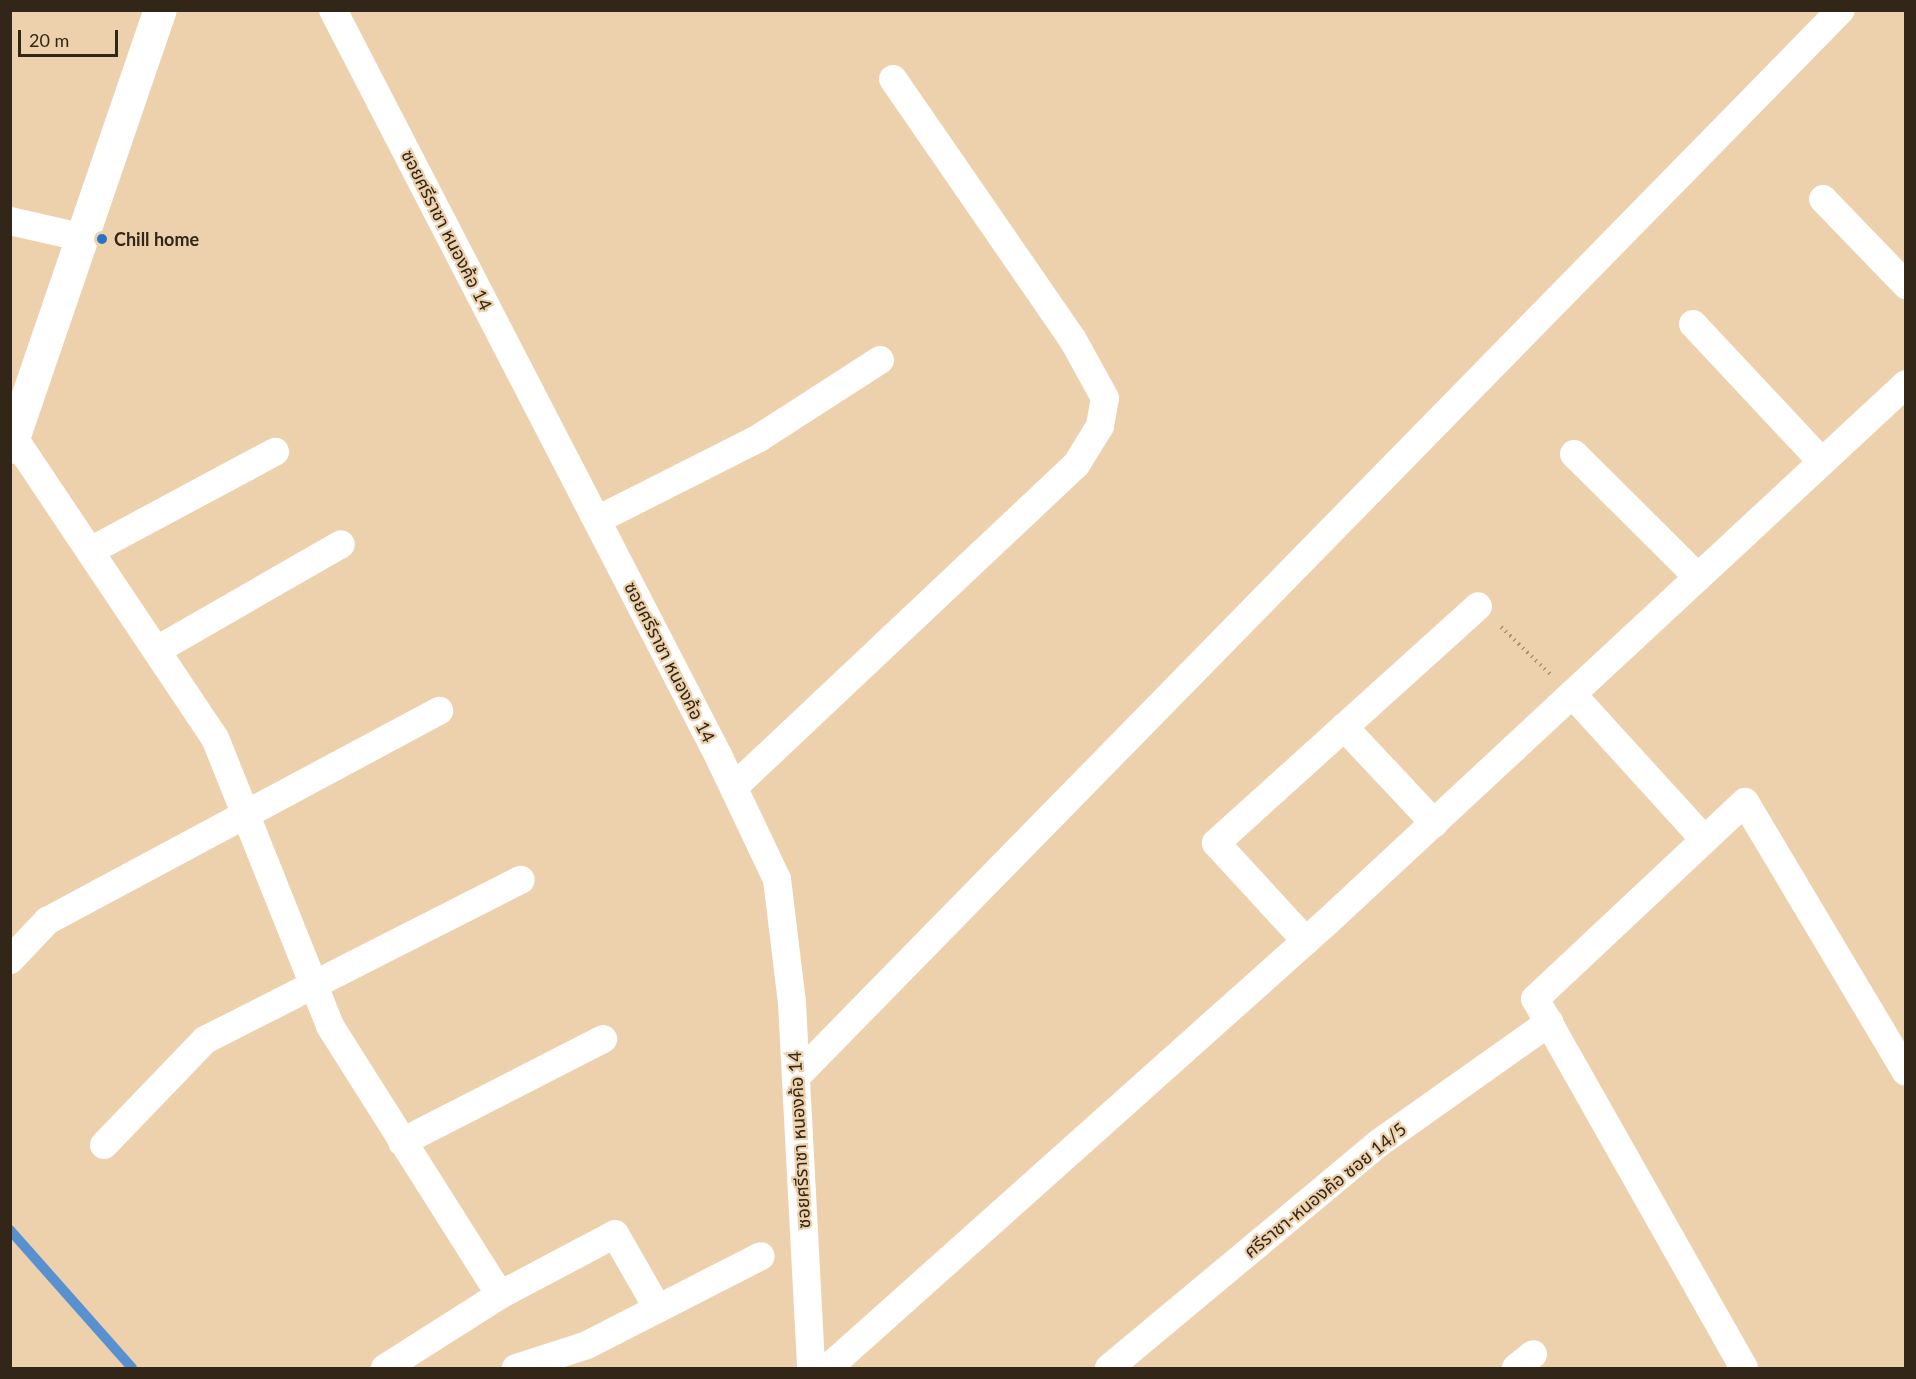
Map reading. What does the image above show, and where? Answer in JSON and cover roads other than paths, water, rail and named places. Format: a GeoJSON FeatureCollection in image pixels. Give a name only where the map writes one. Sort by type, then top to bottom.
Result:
{"type":"FeatureCollection","features":[{"type":"Feature","properties":{"kind":"main road"},"geometry":{"type":"LineString","coordinates":[[12,442],[85,238],[160,10]]}},
{"type":"Feature","properties":{"kind":"street","name":"ซอยศรีราชา หนองค้อ 14"},"geometry":{"type":"LineString","coordinates":[[333,10],[734,788],[777,879],[796,1077],[811,1368]]}},
{"type":"Feature","properties":{"kind":"street"},"geometry":{"type":"LineString","coordinates":[[796,1077],[1187,671],[1841,10]]}},
{"type":"Feature","properties":{"kind":"street"},"geometry":{"type":"LineString","coordinates":[[734,788],[1076,465],[1100,426],[1105,398],[1073,340],[893,79]]}},
{"type":"Feature","properties":{"kind":"street"},"geometry":{"type":"LineString","coordinates":[[1822,199],[1905,285]]}},
{"type":"Feature","properties":{"kind":"street"},"geometry":{"type":"LineString","coordinates":[[10,221],[85,238]]}},
{"type":"Feature","properties":{"kind":"street"},"geometry":{"type":"LineString","coordinates":[[1693,324],[1822,462]]}},
{"type":"Feature","properties":{"kind":"street"},"geometry":{"type":"LineString","coordinates":[[597,520],[759,438],[880,360]]}},
{"type":"Feature","properties":{"kind":"street"},"geometry":{"type":"LineString","coordinates":[[828,1368],[1306,941],[1905,384]]}},
{"type":"Feature","properties":{"kind":"street"},"geometry":{"type":"LineString","coordinates":[[12,442],[90,551],[215,738],[330,1026],[500,1295]]}},
{"type":"Feature","properties":{"kind":"street"},"geometry":{"type":"LineString","coordinates":[[90,551],[274,452]]}},
{"type":"Feature","properties":{"kind":"street"},"geometry":{"type":"LineString","coordinates":[[1574,454],[1698,577]]}},
{"type":"Feature","properties":{"kind":"street"},"geometry":{"type":"LineString","coordinates":[[157,650],[341,544]]}},
{"type":"Feature","properties":{"kind":"street"},"geometry":{"type":"LineString","coordinates":[[1306,941],[1216,843],[1478,606]]}},
{"type":"Feature","properties":{"kind":"street"},"geometry":{"type":"LineString","coordinates":[[1572,694],[1703,838]]}},
{"type":"Feature","properties":{"kind":"street"},"geometry":{"type":"LineString","coordinates":[[10,960],[47,921],[439,711]]}},
{"type":"Feature","properties":{"kind":"street"},"geometry":{"type":"LineString","coordinates":[[1344,727],[1434,823]]}},
{"type":"Feature","properties":{"kind":"street"},"geometry":{"type":"LineString","coordinates":[[1744,1368],[1535,999],[1703,838],[1745,802],[1905,1072]]}},
{"type":"Feature","properties":{"kind":"street"},"geometry":{"type":"LineString","coordinates":[[104,1146],[205,1040],[521,880]]}},
{"type":"Feature","properties":{"kind":"street","name":"ศรีราชา-หนองค้อ ซอย 14/5"},"geometry":{"type":"LineString","coordinates":[[1109,1368],[1378,1143],[1550,1022]]}},
{"type":"Feature","properties":{"kind":"street"},"geometry":{"type":"LineString","coordinates":[[402,1142],[603,1039]]}},
{"type":"Feature","properties":{"kind":"street"},"geometry":{"type":"LineString","coordinates":[[385,1368],[500,1295],[615,1234],[658,1309]]}},
{"type":"Feature","properties":{"kind":"street"},"geometry":{"type":"LineString","coordinates":[[516,1368],[587,1345],[761,1256]]}},
{"type":"Feature","properties":{"kind":"waterway"},"geometry":{"type":"LineString","coordinates":[[10,1230],[132,1368]]}},
{"type":"Feature","properties":{"kind":"place","name":"Chill home"},"geometry":{"type":"Point","coordinates":[102,239]}}]}
